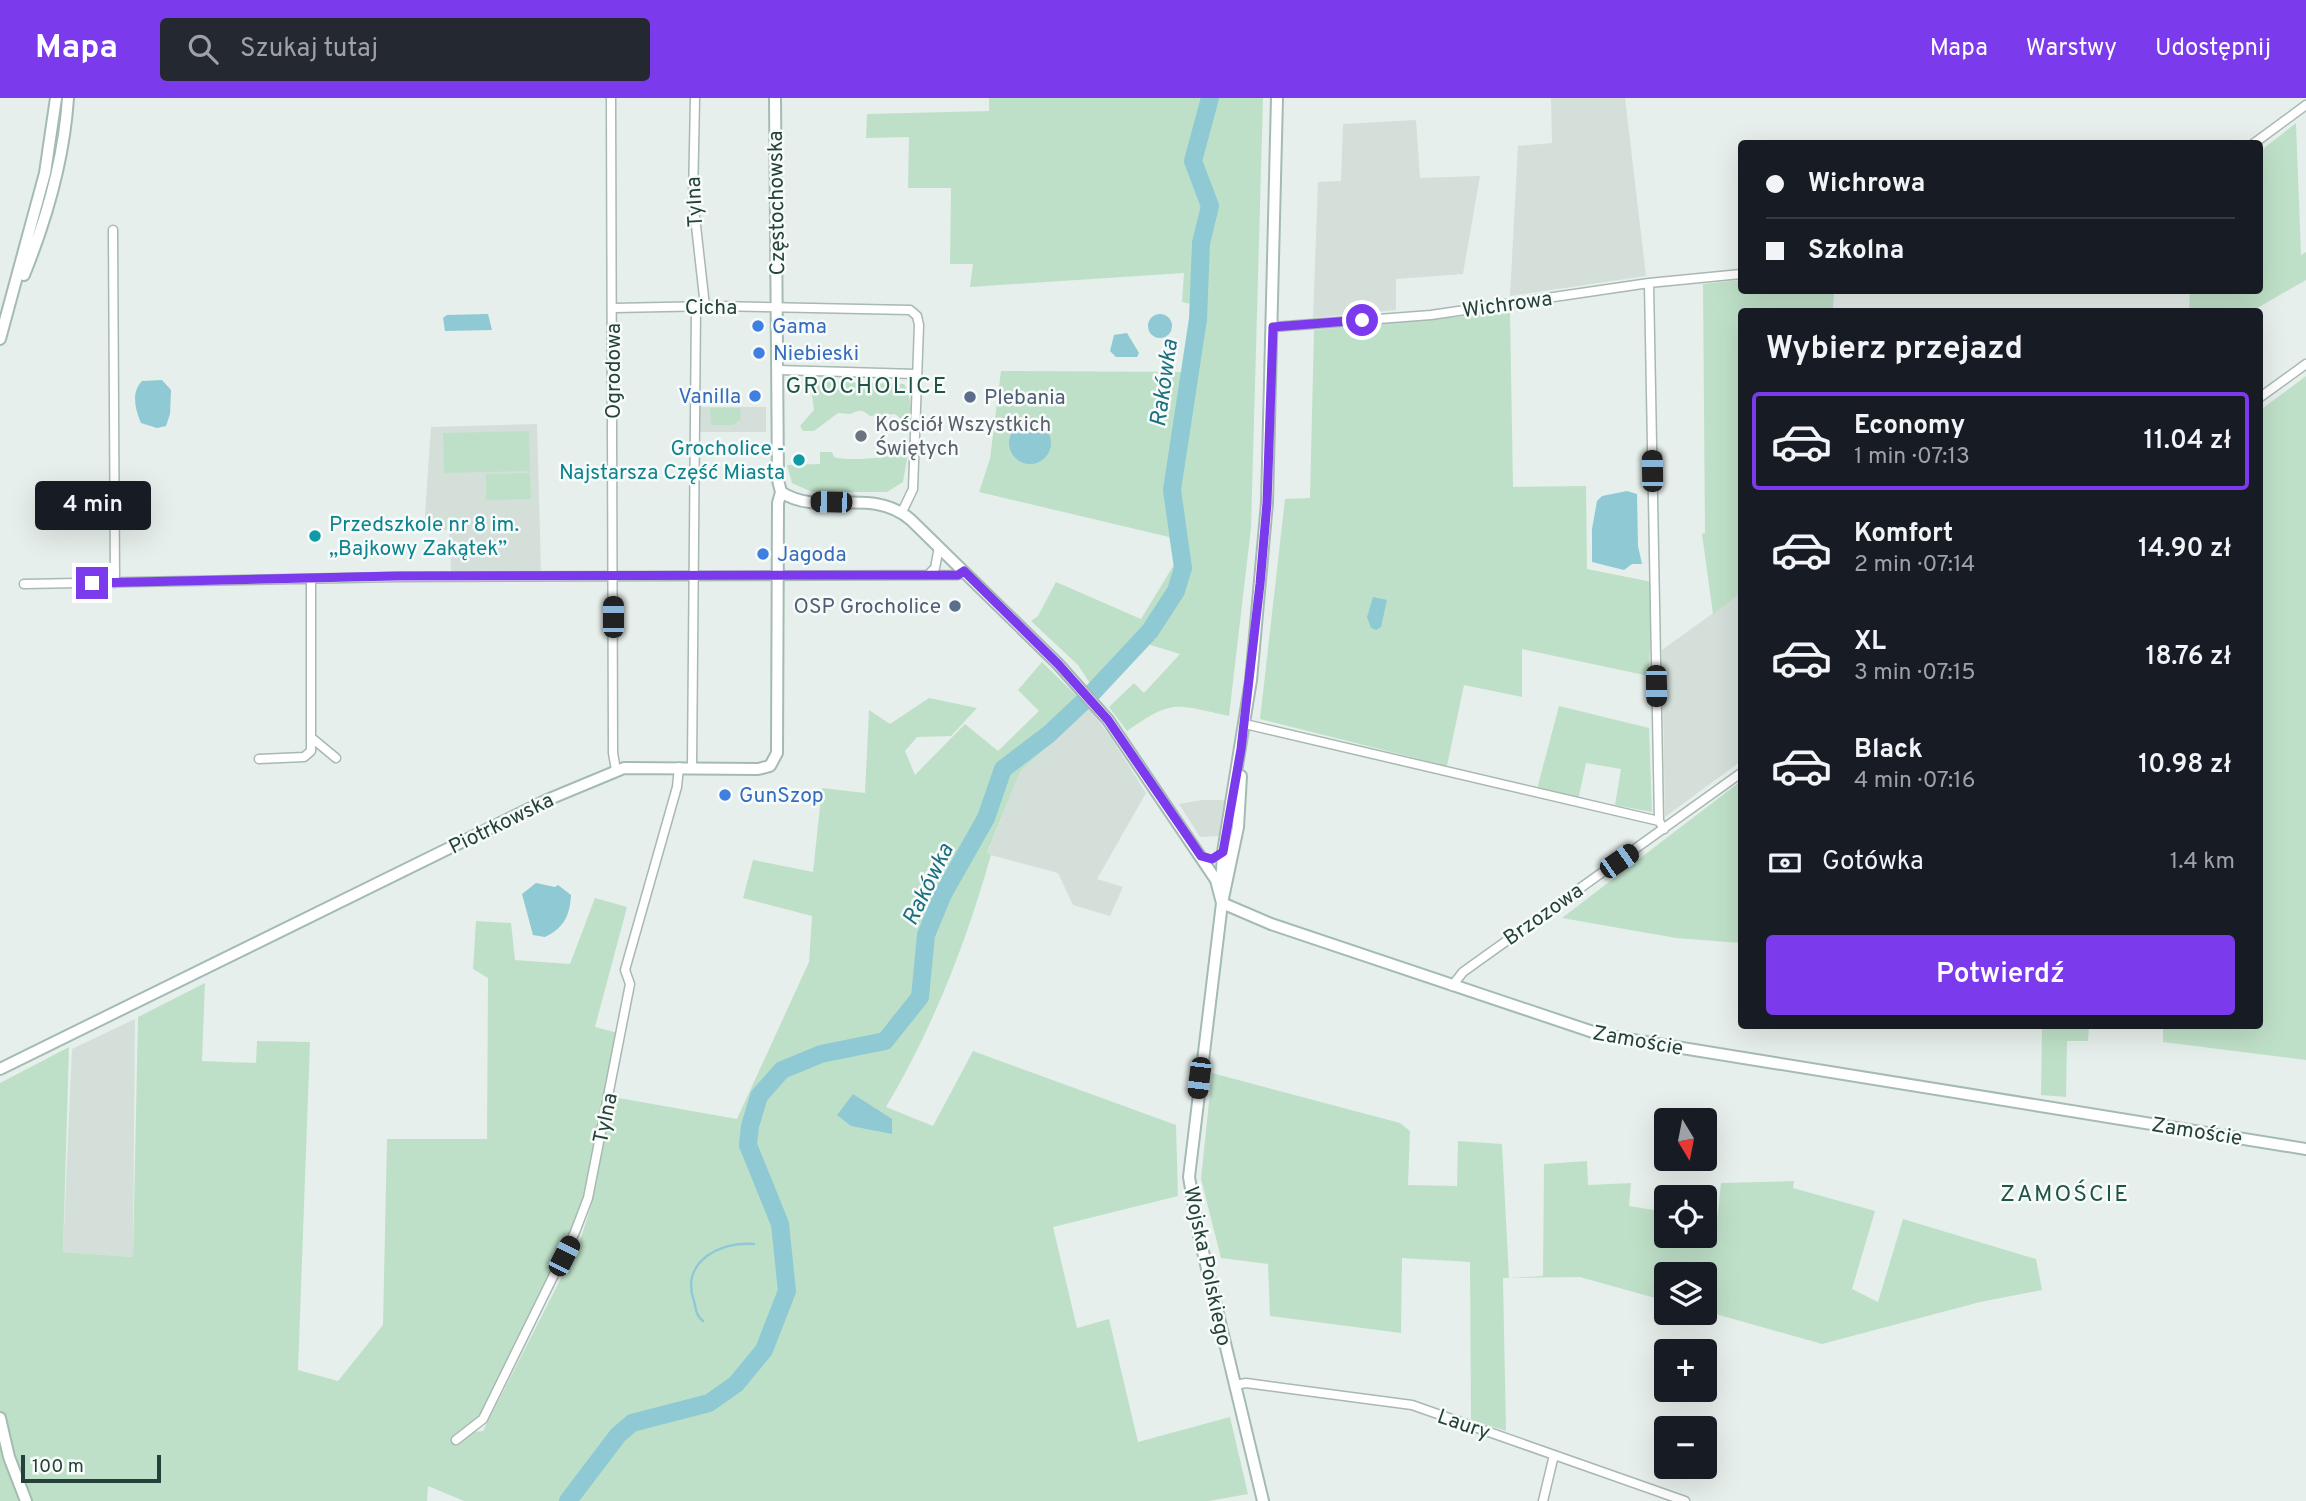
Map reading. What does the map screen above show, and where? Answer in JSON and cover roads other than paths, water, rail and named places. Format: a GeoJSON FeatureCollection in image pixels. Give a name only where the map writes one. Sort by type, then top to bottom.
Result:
{"type":"FeatureCollection","features":[{"type":"Feature","properties":{"kind":"street"},"geometry":{"type":"LineString","coordinates":[[0,339],[45,173],[56,98]]}},
{"type":"Feature","properties":{"kind":"street"},"geometry":{"type":"LineString","coordinates":[[6,320],[48,214],[66,124],[68,98]]}},
{"type":"Feature","properties":{"kind":"street","name":"Ogrodowa"},"geometry":{"type":"LineString","coordinates":[[611,98],[614,308],[613,753],[616,770]]}},
{"type":"Feature","properties":{"kind":"street","name":"Tylna"},"geometry":{"type":"LineString","coordinates":[[695,98],[692,152],[694,220],[705,306]]}},
{"type":"Feature","properties":{"kind":"street","name":"Częstochowska"},"geometry":{"type":"LineString","coordinates":[[775,98],[778,370]]}},
{"type":"Feature","properties":{"kind":"street"},"geometry":{"type":"LineString","coordinates":[[1222,904],[1223,852],[1245,724],[1267,503],[1277,98]]}},
{"type":"Feature","properties":{"kind":"street"},"geometry":{"type":"LineString","coordinates":[[2258,140],[2306,105]]}},
{"type":"Feature","properties":{"kind":"street"},"geometry":{"type":"LineString","coordinates":[[113,230],[115,583]]}},
{"type":"Feature","properties":{"kind":"street","name":"Wichrowa"},"geometry":{"type":"LineString","coordinates":[[1273,327],[1431,315],[1649,283],[1738,274]]}},
{"type":"Feature","properties":{"kind":"street"},"geometry":{"type":"LineString","coordinates":[[1649,283],[1659,821],[1664,829]]}},
{"type":"Feature","properties":{"kind":"street"},"geometry":{"type":"LineString","coordinates":[[692,767],[696,576],[693,431],[696,306]]}},
{"type":"Feature","properties":{"kind":"street","name":"Cicha"},"geometry":{"type":"LineString","coordinates":[[614,308],[705,306],[910,310],[917,316],[919,325],[916,373]]}},
{"type":"Feature","properties":{"kind":"street"},"geometry":{"type":"LineString","coordinates":[[2263,395],[2306,364]]}},
{"type":"Feature","properties":{"kind":"street"},"geometry":{"type":"LineString","coordinates":[[778,370],[916,373],[913,489],[902,512]]}},
{"type":"Feature","properties":{"kind":"street","name":"Piotrkowska"},"geometry":{"type":"LineString","coordinates":[[0,1069],[547,800],[616,770],[679,767],[765,769],[775,761],[778,503],[781,492],[778,480],[778,370]]}},
{"type":"Feature","properties":{"kind":"street"},"geometry":{"type":"LineString","coordinates":[[781,492],[807,501],[878,503],[902,512],[1080,687],[1119,734],[1216,880],[1222,904]]}},
{"type":"Feature","properties":{"kind":"street"},"geometry":{"type":"LineString","coordinates":[[928,575],[934,568],[939,547]]}},
{"type":"Feature","properties":{"kind":"street"},"geometry":{"type":"LineString","coordinates":[[24,584],[613,576],[958,575],[964,571]]}},
{"type":"Feature","properties":{"kind":"street"},"geometry":{"type":"LineString","coordinates":[[259,759],[304,757],[311,751],[311,579]]}},
{"type":"Feature","properties":{"kind":"street"},"geometry":{"type":"LineString","coordinates":[[1245,724],[1659,821]]}},
{"type":"Feature","properties":{"kind":"street"},"geometry":{"type":"LineString","coordinates":[[313,739],[336,758]]}},
{"type":"Feature","properties":{"kind":"street"},"geometry":{"type":"LineString","coordinates":[[1222,904],[1238,827],[1241,749]]}},
{"type":"Feature","properties":{"kind":"street","name":"Tylna"},"geometry":{"type":"LineString","coordinates":[[456,1440],[482,1419],[575,1232],[588,1198],[630,984],[625,970],[677,788],[679,767]]}},
{"type":"Feature","properties":{"kind":"street","name":"Brzozowa"},"geometry":{"type":"LineString","coordinates":[[1452,986],[1463,972],[1738,775]]}},
{"type":"Feature","properties":{"kind":"street"},"geometry":{"type":"LineString","coordinates":[[1201,856],[1212,859],[1223,852]]}},
{"type":"Feature","properties":{"kind":"street","name":"Zamoście"},"geometry":{"type":"LineString","coordinates":[[1222,904],[1271,924],[1602,1035],[2306,1149]]}},
{"type":"Feature","properties":{"kind":"street","name":"Wojska Polskiego"},"geometry":{"type":"LineString","coordinates":[[1222,904],[1189,1177],[1199,1235],[1263,1501]]}},
{"type":"Feature","properties":{"kind":"street","name":"Laury"},"geometry":{"type":"LineString","coordinates":[[1235,1385],[1246,1382],[1393,1401],[1554,1455],[1667,1498],[1685,1501]]}},
{"type":"Feature","properties":{"kind":"street"},"geometry":{"type":"LineString","coordinates":[[0,1418],[9,1457],[26,1501]]}},
{"type":"Feature","properties":{"kind":"street"},"geometry":{"type":"LineString","coordinates":[[1543,1501],[1554,1455]]}},
{"type":"Feature","properties":{"kind":"water"},"geometry":{"type":"Polygon","coordinates":[[[488,314],[492,330],[445,331],[443,318],[447,315],[488,314]]]}},
{"type":"Feature","properties":{"kind":"water"},"geometry":{"type":"Polygon","coordinates":[[[1160,314],[1168,318],[1172,326],[1168,334],[1160,338],[1152,334],[1148,326],[1152,318],[1160,314]]]}},
{"type":"Feature","properties":{"kind":"water"},"geometry":{"type":"Polygon","coordinates":[[[1127,333],[1139,353],[1137,357],[1116,357],[1110,351],[1114,335],[1127,333]]]}},
{"type":"Feature","properties":{"kind":"water"},"geometry":{"type":"Polygon","coordinates":[[[162,380],[171,390],[170,414],[166,426],[157,428],[141,423],[135,395],[142,381],[162,380]]]}},
{"type":"Feature","properties":{"kind":"water"},"geometry":{"type":"Polygon","coordinates":[[[1030,422],[1045,428],[1051,443],[1045,458],[1030,464],[1015,458],[1009,443],[1015,428],[1030,422]]]}},
{"type":"Feature","properties":{"kind":"water"},"geometry":{"type":"Polygon","coordinates":[[[1627,491],[1637,494],[1638,546],[1642,564],[1632,564],[1624,570],[1592,562],[1592,529],[1597,501],[1602,496],[1627,491]]]}},
{"type":"Feature","properties":{"kind":"water"},"geometry":{"type":"Polygon","coordinates":[[[1373,597],[1387,600],[1381,627],[1376,630],[1371,628],[1367,617],[1373,597]]]}},
{"type":"Feature","properties":{"kind":"water"},"geometry":{"type":"Polygon","coordinates":[[[536,883],[555,887],[558,885],[571,895],[565,920],[545,937],[533,935],[522,894],[536,883]]]}},
{"type":"Feature","properties":{"kind":"water"},"geometry":{"type":"Polygon","coordinates":[[[853,1094],[892,1119],[892,1134],[851,1126],[837,1115],[853,1094]]]}},
{"type":"Feature","properties":{"kind":"waterway","name":"Rakówka"},"geometry":{"type":"LineString","coordinates":[[1093,692],[1150,631],[1176,591],[1183,568],[1172,490],[1198,319],[1201,243],[1210,206],[1193,161],[1210,98]]}},
{"type":"Feature","properties":{"kind":"waterway","name":"Rakówka"},"geometry":{"type":"LineString","coordinates":[[568,1501],[618,1435],[632,1423],[709,1403],[736,1384],[764,1350],[787,1291],[780,1224],[748,1145],[750,1126],[759,1096],[782,1070],[821,1054],[885,1041],[920,997],[926,935],[943,894],[986,818],[1003,769],[1049,734],[1083,702]]}},
{"type":"Feature","properties":{"kind":"waterway"},"geometry":{"type":"LineString","coordinates":[[703,1321],[697,1312],[691,1287],[698,1265],[716,1250],[754,1244]]}},
{"type":"Feature","properties":{"kind":"place","name":"Gama"},"geometry":{"type":"Point","coordinates":[758,326]}},
{"type":"Feature","properties":{"kind":"place","name":"Niebieski"},"geometry":{"type":"Point","coordinates":[759,353]}},
{"type":"Feature","properties":{"kind":"place","name":"Vanilla"},"geometry":{"type":"Point","coordinates":[755,396]}},
{"type":"Feature","properties":{"kind":"place","name":"Plebania"},"geometry":{"type":"Point","coordinates":[970,397]}},
{"type":"Feature","properties":{"kind":"place","name":"Kościół Wszystkich Świętych"},"geometry":{"type":"Point","coordinates":[861,436]}},
{"type":"Feature","properties":{"kind":"place","name":"Grocholice - Najstarsza Część Miasta"},"geometry":{"type":"Point","coordinates":[799,460]}},
{"type":"Feature","properties":{"kind":"place","name":"Przedszkole nr 8 im. „Bajkowy Zakątek”"},"geometry":{"type":"Point","coordinates":[315,536]}},
{"type":"Feature","properties":{"kind":"place","name":"Jagoda"},"geometry":{"type":"Point","coordinates":[763,554]}},
{"type":"Feature","properties":{"kind":"place","name":"OSP Grocholice"},"geometry":{"type":"Point","coordinates":[955,606]}},
{"type":"Feature","properties":{"kind":"place","name":"GunSzop"},"geometry":{"type":"Point","coordinates":[725,795]}},
{"type":"Feature","properties":{"kind":"district","name":"GROCHOLICE"},"geometry":{"type":"Point","coordinates":[867,385]}},
{"type":"Feature","properties":{"kind":"district","name":"ZAMOŚCIE"},"geometry":{"type":"Point","coordinates":[2065,1193]}}]}
